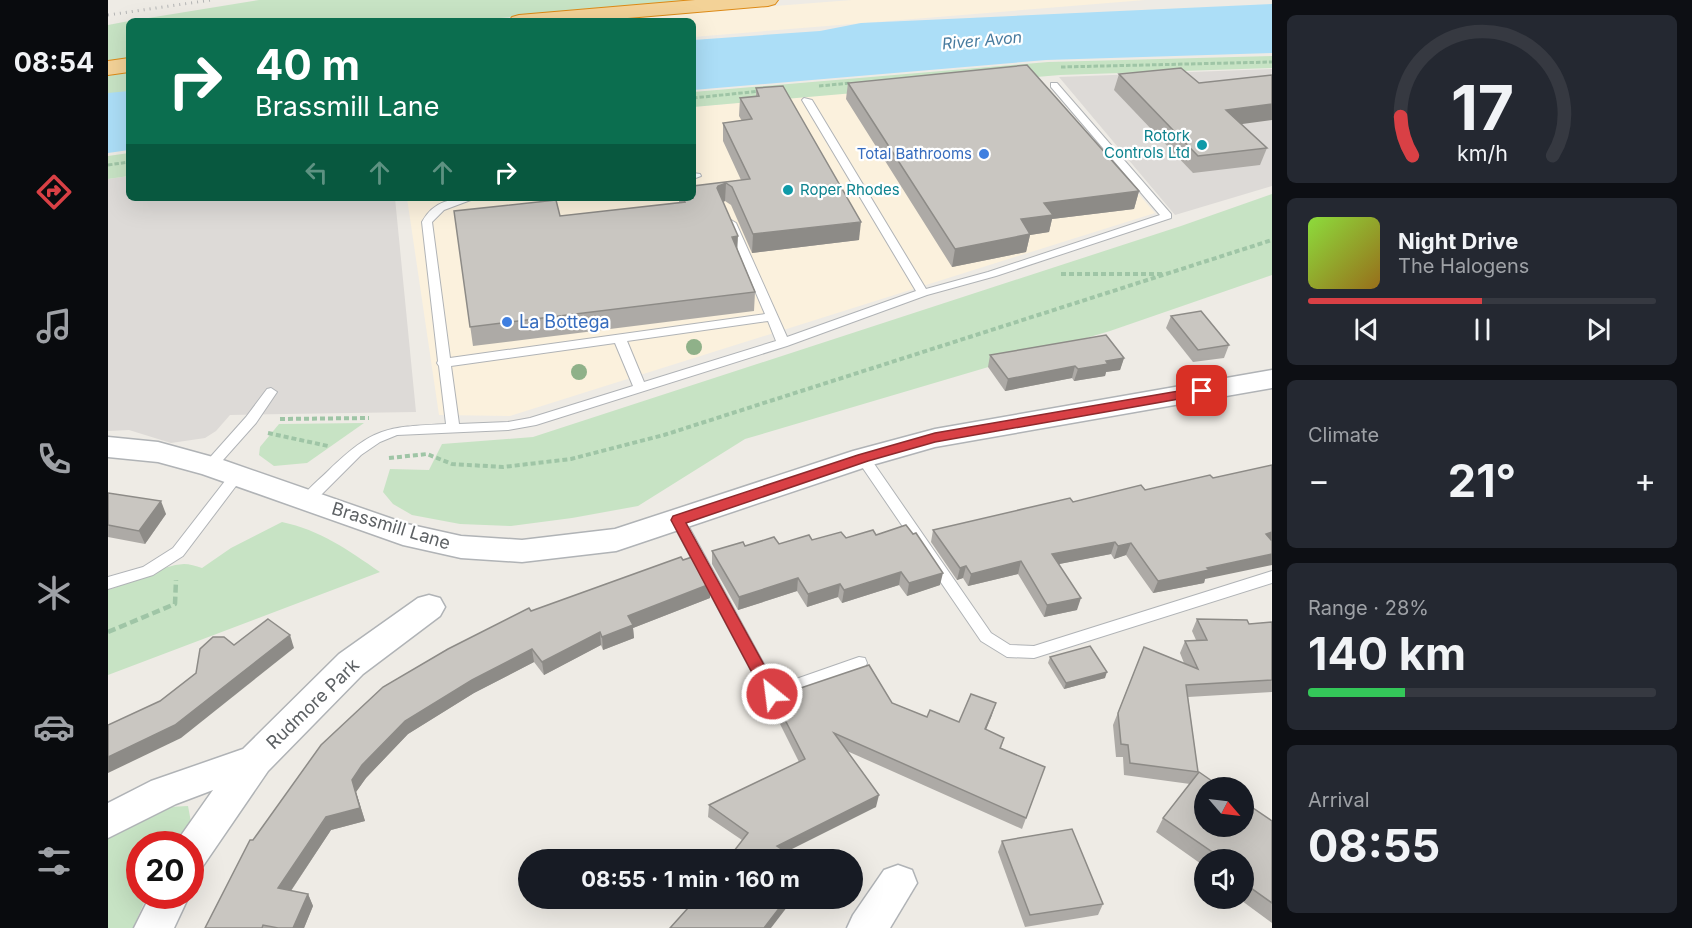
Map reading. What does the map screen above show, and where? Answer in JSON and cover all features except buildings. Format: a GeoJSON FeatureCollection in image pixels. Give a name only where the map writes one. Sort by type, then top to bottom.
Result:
{"type":"FeatureCollection","features":[{"type":"Feature","properties":{"kind":"highway"},"geometry":{"type":"LineString","coordinates":[[555,18],[768,0]]}},
{"type":"Feature","properties":{"kind":"highway"},"geometry":{"type":"LineString","coordinates":[[108,68],[126,65]]}},
{"type":"Feature","properties":{"kind":"street","name":"Brassmill Lane"},"geometry":{"type":"LineString","coordinates":[[108,447],[158,452],[223,470],[403,534],[461,547],[522,551],[616,540],[863,458],[935,438],[1272,379]]}},
{"type":"Feature","properties":{"kind":"street","name":"Rudmore Park"},"geometry":{"type":"LineString","coordinates":[[204,834],[255,760],[351,664],[429,607]]}},
{"type":"Feature","properties":{"kind":"street","name":"Rudmore Park"},"geometry":{"type":"LineString","coordinates":[[108,821],[164,792],[255,760]]}},
{"type":"Feature","properties":{"kind":"street"},"geometry":{"type":"LineString","coordinates":[[867,928],[898,883]]}},
{"type":"Feature","properties":{"kind":"street"},"geometry":{"type":"LineString","coordinates":[[154,928],[164,909]]}},
{"type":"Feature","properties":{"kind":"lane"},"geometry":{"type":"LineString","coordinates":[[307,500],[356,452],[375,439],[396,430],[508,426],[531,422],[639,386],[783,343],[923,293],[992,274],[1167,216],[1054,86]]}},
{"type":"Feature","properties":{"kind":"lane"},"geometry":{"type":"LineString","coordinates":[[807,100],[923,293]]}},
{"type":"Feature","properties":{"kind":"lane"},"geometry":{"type":"LineString","coordinates":[[453,429],[427,222],[431,213],[441,206],[460,201]]}},
{"type":"Feature","properties":{"kind":"lane"},"geometry":{"type":"LineString","coordinates":[[728,216],[783,343]]}},
{"type":"Feature","properties":{"kind":"lane"},"geometry":{"type":"LineString","coordinates":[[443,363],[772,317]]}},
{"type":"Feature","properties":{"kind":"lane"},"geometry":{"type":"LineString","coordinates":[[620,339],[639,386]]}},
{"type":"Feature","properties":{"kind":"lane"},"geometry":{"type":"LineString","coordinates":[[108,584],[148,571],[178,552],[251,420],[271,392]]}},
{"type":"Feature","properties":{"kind":"lane"},"geometry":{"type":"LineString","coordinates":[[863,458],[986,637],[1007,651],[1034,652],[1272,576]]}},
{"type":"Feature","properties":{"kind":"lane"},"geometry":{"type":"LineString","coordinates":[[678,520],[772,694],[859,663]]}},
{"type":"Feature","properties":{"kind":"path"},"geometry":{"type":"LineString","coordinates":[[1051,68],[1272,62]]}},
{"type":"Feature","properties":{"kind":"path"},"geometry":{"type":"LineString","coordinates":[[809,87],[856,82]]}},
{"type":"Feature","properties":{"kind":"path"},"geometry":{"type":"LineString","coordinates":[[696,98],[763,91]]}},
{"type":"Feature","properties":{"kind":"path"},"geometry":{"type":"LineString","coordinates":[[108,165],[126,162]]}},
{"type":"Feature","properties":{"kind":"path"},"geometry":{"type":"LineString","coordinates":[[438,457],[452,464],[503,467],[572,459],[664,435],[1272,240]]}},
{"type":"Feature","properties":{"kind":"path"},"geometry":{"type":"LineString","coordinates":[[1050,274],[1165,274]]}},
{"type":"Feature","properties":{"kind":"path"},"geometry":{"type":"LineString","coordinates":[[251,420],[375,418],[396,430]]}},
{"type":"Feature","properties":{"kind":"path"},"geometry":{"type":"LineString","coordinates":[[108,632],[175,604],[176,590]]}},
{"type":"Feature","properties":{"kind":"shaded area"},"geometry":{"type":"Polygon","coordinates":[[[852,0],[1145,0],[696,37],[696,18],[617,18],[852,0]]]}},
{"type":"Feature","properties":{"kind":"shaded area"},"geometry":{"type":"Polygon","coordinates":[[[1272,69],[1272,186],[1175,215],[1059,77],[1272,69]]]}},
{"type":"Feature","properties":{"kind":"shaded area"},"geometry":{"type":"Polygon","coordinates":[[[1036,76],[1155,213],[510,416],[439,415],[407,201],[696,201],[696,107],[1036,76]]]}},
{"type":"Feature","properties":{"kind":"shaded area"},"geometry":{"type":"Polygon","coordinates":[[[126,176],[126,201],[395,201],[416,412],[230,415],[216,431],[205,438],[171,443],[129,430],[108,431],[108,179],[126,176]]]}},
{"type":"Feature","properties":{"kind":"green space"},"geometry":{"type":"Polygon","coordinates":[[[259,0],[709,0],[500,18],[148,18],[259,0]]]}},
{"type":"Feature","properties":{"kind":"green space"},"geometry":{"type":"Polygon","coordinates":[[[126,22],[126,60],[108,63],[108,25],[126,22]]]}},
{"type":"Feature","properties":{"kind":"green space"},"geometry":{"type":"Polygon","coordinates":[[[1272,56],[1272,68],[1060,75],[696,107],[696,92],[1048,62],[1272,56]]]}},
{"type":"Feature","properties":{"kind":"green space"},"geometry":{"type":"Polygon","coordinates":[[[126,73],[126,100],[108,102],[108,76],[126,73]]]}},
{"type":"Feature","properties":{"kind":"green space"},"geometry":{"type":"Polygon","coordinates":[[[126,153],[126,176],[108,179],[108,156],[126,153]]]}},
{"type":"Feature","properties":{"kind":"green space"},"geometry":{"type":"Polygon","coordinates":[[[1272,194],[1272,275],[1110,331],[745,439],[638,506],[511,526],[460,524],[412,515],[393,504],[383,492],[390,469],[429,470],[442,444],[533,437],[1181,226],[1272,194]]]}},
{"type":"Feature","properties":{"kind":"green space"},"geometry":{"type":"Polygon","coordinates":[[[364,423],[307,463],[274,466],[259,455],[260,447],[279,424],[364,423]]]}},
{"type":"Feature","properties":{"kind":"green space"},"geometry":{"type":"Polygon","coordinates":[[[282,522],[321,536],[380,572],[108,675],[108,590],[175,565],[186,564],[202,568],[231,548],[282,522]]]}},
{"type":"Feature","properties":{"kind":"green space"},"geometry":{"type":"Polygon","coordinates":[[[188,806],[191,822],[185,831],[126,831],[126,909],[141,909],[133,928],[108,928],[108,838],[168,807],[188,806]]]}},
{"type":"Feature","properties":{"kind":"water","name":"River Avon"},"geometry":{"type":"Polygon","coordinates":[[[1272,4],[1272,53],[1046,60],[696,90],[696,40],[820,31],[861,23],[1272,4]]]}},
{"type":"Feature","properties":{"kind":"water"},"geometry":{"type":"Polygon","coordinates":[[[126,91],[126,150],[108,153],[108,93],[126,91]]]}},
{"type":"Feature","properties":{"kind":"railway"},"geometry":{"type":"LineString","coordinates":[[108,15],[211,0]]}},
{"type":"Feature","properties":{"kind":"place","name":"Rotork Controls Ltd"},"geometry":{"type":"Point","coordinates":[1202,145]}},
{"type":"Feature","properties":{"kind":"place","name":"Total Bathrooms"},"geometry":{"type":"Point","coordinates":[984,154]}},
{"type":"Feature","properties":{"kind":"place","name":"Roper Rhodes"},"geometry":{"type":"Point","coordinates":[788,190]}},
{"type":"Feature","properties":{"kind":"place","name":"La Bottega"},"geometry":{"type":"Point","coordinates":[507,322]}},
{"type":"Feature","properties":{"kind":"route"},"geometry":{"type":"LineString","coordinates":[[772,694],[678,520],[863,458],[935,438],[1202,391]]}}]}
